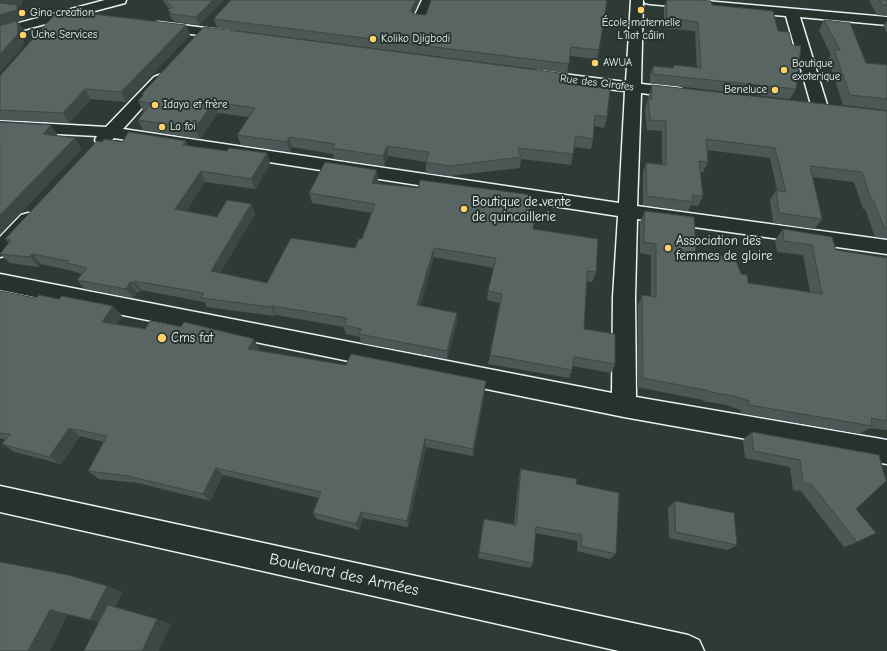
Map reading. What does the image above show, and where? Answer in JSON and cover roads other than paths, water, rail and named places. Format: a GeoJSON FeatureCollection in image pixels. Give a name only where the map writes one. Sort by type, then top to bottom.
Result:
{"type":"FeatureCollection","features":[{"type":"Feature","properties":{"kind":"street"},"geometry":{"type":"LineString","coordinates":[[0,32],[120,0]]}},
{"type":"Feature","properties":{"kind":"street"},"geometry":{"type":"LineString","coordinates":[[420,19],[428,0]]}},
{"type":"Feature","properties":{"kind":"street"},"geometry":{"type":"LineString","coordinates":[[624,406],[624,297],[637,0]]}},
{"type":"Feature","properties":{"kind":"street"},"geometry":{"type":"LineString","coordinates":[[650,0],[792,12],[826,10],[887,22]]}},
{"type":"Feature","properties":{"kind":"street"},"geometry":{"type":"LineString","coordinates":[[792,12],[820,108]]}},
{"type":"Feature","properties":{"kind":"street"},"geometry":{"type":"LineString","coordinates":[[43,34],[64,15],[101,18]]}},
{"type":"Feature","properties":{"kind":"street"},"geometry":{"type":"LineString","coordinates":[[198,38],[218,16]]}},
{"type":"Feature","properties":{"kind":"street"},"geometry":{"type":"LineString","coordinates":[[141,23],[198,38],[243,37]]}},
{"type":"Feature","properties":{"kind":"street"},"geometry":{"type":"LineString","coordinates":[[90,154],[171,67]]}},
{"type":"Feature","properties":{"kind":"street","name":"Rue des Girafes"},"geometry":{"type":"LineString","coordinates":[[524,74],[696,95]]}},
{"type":"Feature","properties":{"kind":"street"},"geometry":{"type":"LineString","coordinates":[[804,106],[835,110]]}},
{"type":"Feature","properties":{"kind":"street"},"geometry":{"type":"LineString","coordinates":[[0,126],[111,132],[627,211],[887,247]]}},
{"type":"Feature","properties":{"kind":"street"},"geometry":{"type":"LineString","coordinates":[[0,250],[37,211]]}},
{"type":"Feature","properties":{"kind":"street"},"geometry":{"type":"LineString","coordinates":[[0,282],[624,406],[887,452]]}},
{"type":"Feature","properties":{"kind":"street","name":"Boulevard des Armées"},"geometry":{"type":"LineString","coordinates":[[0,499],[688,651]]}},
{"type":"Feature","properties":{"kind":"place","name":"École maternelle L'îlot câlin"},"geometry":{"type":"Point","coordinates":[641,10]}},
{"type":"Feature","properties":{"kind":"place","name":"Gina creation"},"geometry":{"type":"Point","coordinates":[22,13]}},
{"type":"Feature","properties":{"kind":"place","name":"Uche Services"},"geometry":{"type":"Point","coordinates":[23,35]}},
{"type":"Feature","properties":{"kind":"place","name":"Koliko Djigbodi"},"geometry":{"type":"Point","coordinates":[373,39]}},
{"type":"Feature","properties":{"kind":"place","name":"AWUA"},"geometry":{"type":"Point","coordinates":[595,63]}},
{"type":"Feature","properties":{"kind":"place","name":"Boutique exoterique"},"geometry":{"type":"Point","coordinates":[784,70]}},
{"type":"Feature","properties":{"kind":"place","name":"Beneluce"},"geometry":{"type":"Point","coordinates":[775,90]}},
{"type":"Feature","properties":{"kind":"place","name":"Idaya et frère"},"geometry":{"type":"Point","coordinates":[155,105]}},
{"type":"Feature","properties":{"kind":"place","name":"La foi"},"geometry":{"type":"Point","coordinates":[162,127]}},
{"type":"Feature","properties":{"kind":"place","name":"Boutique de vente de quincaillerie"},"geometry":{"type":"Point","coordinates":[464,209]}},
{"type":"Feature","properties":{"kind":"place","name":"Association des femmes de gloire"},"geometry":{"type":"Point","coordinates":[668,248]}},
{"type":"Feature","properties":{"kind":"place","name":"Cms fat"},"geometry":{"type":"Point","coordinates":[162,338]}}]}
